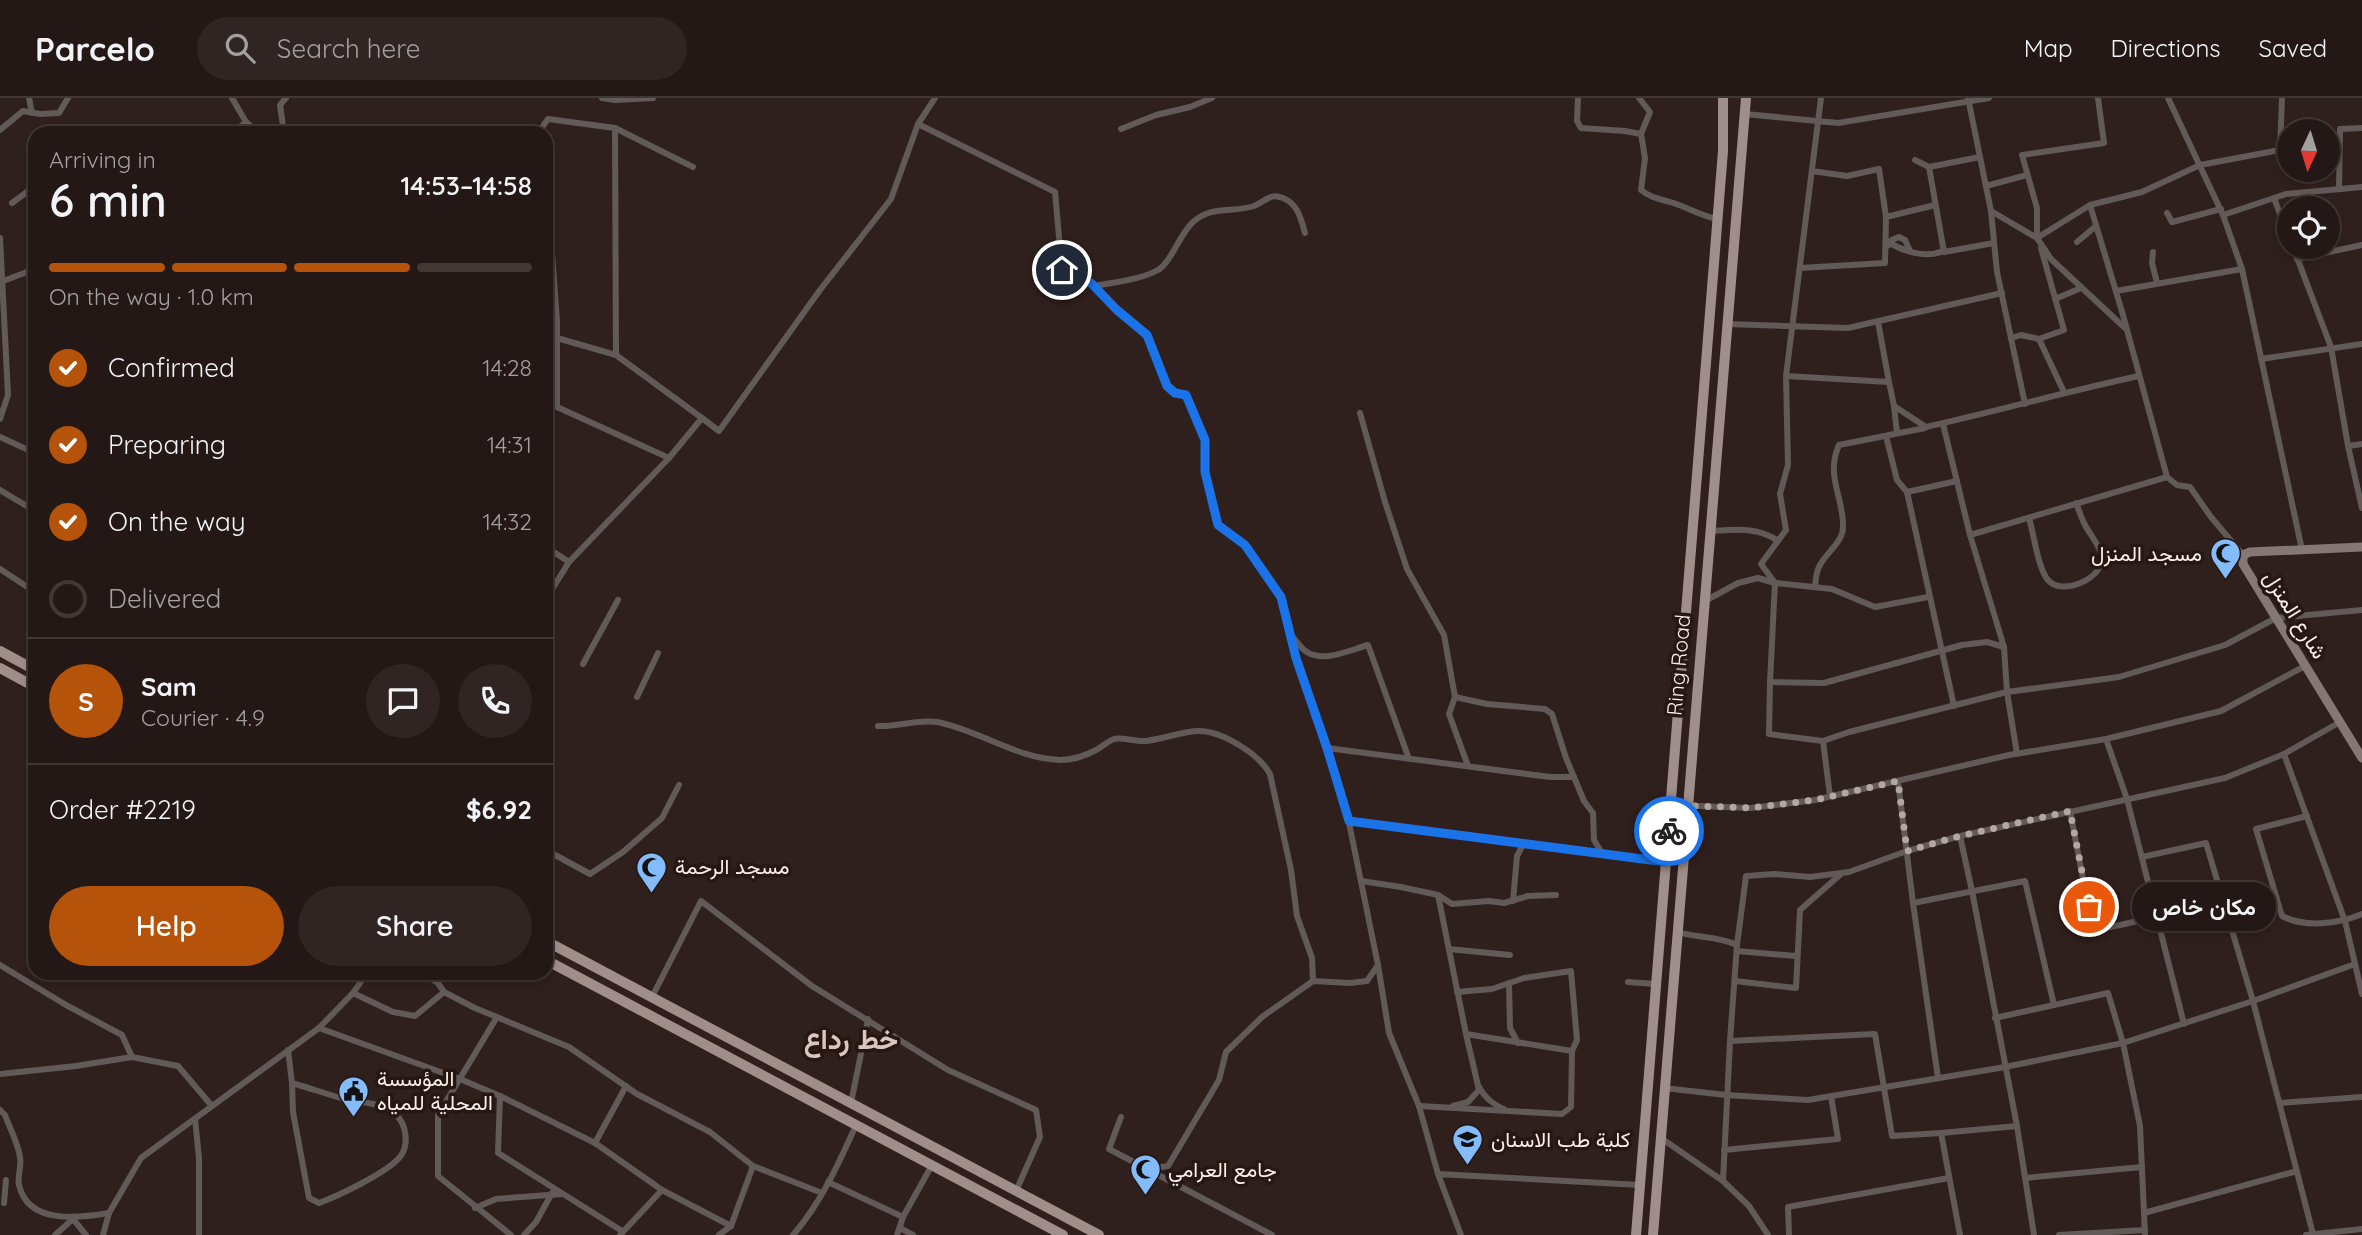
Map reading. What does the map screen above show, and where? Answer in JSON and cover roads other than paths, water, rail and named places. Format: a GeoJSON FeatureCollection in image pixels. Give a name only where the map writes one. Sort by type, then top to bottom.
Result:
{"type":"FeatureCollection","features":[{"type":"Feature","properties":{"kind":"main road","name":"Ring Road"},"geometry":{"type":"LineString","coordinates":[[1636,1235],[1717,219],[1723,98]]}},
{"type":"Feature","properties":{"kind":"main road","name":"Ring Road"},"geometry":{"type":"LineString","coordinates":[[1653,1235],[1746,98]]}},
{"type":"Feature","properties":{"kind":"main road"},"geometry":{"type":"LineString","coordinates":[[0,651],[28,666]]}},
{"type":"Feature","properties":{"kind":"main road"},"geometry":{"type":"LineString","coordinates":[[0,668],[28,683]]}},
{"type":"Feature","properties":{"kind":"main road"},"geometry":{"type":"LineString","coordinates":[[553,945],[1098,1235]]}},
{"type":"Feature","properties":{"kind":"main road"},"geometry":{"type":"LineString","coordinates":[[553,964],[1063,1235]]}},
{"type":"Feature","properties":{"kind":"main road"},"geometry":{"type":"LineString","coordinates":[[1657,982],[1673,981]]}},
{"type":"Feature","properties":{"kind":"main road"},"geometry":{"type":"LineString","coordinates":[[621,1000],[631,986]]}},
{"type":"Feature","properties":{"kind":"main road"},"geometry":{"type":"LineString","coordinates":[[702,1042],[713,1030]]}},
{"type":"Feature","properties":{"kind":"street"},"geometry":{"type":"LineString","coordinates":[[29,98],[32,113]]}},
{"type":"Feature","properties":{"kind":"street"},"geometry":{"type":"LineString","coordinates":[[0,130],[23,111],[59,113],[68,98]]}},
{"type":"Feature","properties":{"kind":"street"},"geometry":{"type":"LineString","coordinates":[[232,98],[251,126]]}},
{"type":"Feature","properties":{"kind":"street"},"geometry":{"type":"LineString","coordinates":[[283,126],[280,105],[286,98]]}},
{"type":"Feature","properties":{"kind":"street"},"geometry":{"type":"LineString","coordinates":[[602,98],[653,98]]}},
{"type":"Feature","properties":{"kind":"street"},"geometry":{"type":"LineString","coordinates":[[557,338],[616,355],[719,431],[820,290],[891,199],[918,124],[935,98]]}},
{"type":"Feature","properties":{"kind":"street"},"geometry":{"type":"LineString","coordinates":[[1121,129],[1212,98]]}},
{"type":"Feature","properties":{"kind":"street"},"geometry":{"type":"LineString","coordinates":[[1578,98],[1577,121],[1581,128],[1641,134]]}},
{"type":"Feature","properties":{"kind":"street"},"geometry":{"type":"LineString","coordinates":[[1639,98],[1650,112],[1641,134],[1645,158],[1641,190],[1651,198],[1717,219]]}},
{"type":"Feature","properties":{"kind":"street"},"geometry":{"type":"LineString","coordinates":[[1821,98],[1786,376],[1788,465],[1780,494],[1786,530],[1761,564],[1775,583],[1769,733],[1823,741],[2007,692],[2119,677],[2225,645],[2276,618],[2362,610]]}},
{"type":"Feature","properties":{"kind":"street"},"geometry":{"type":"LineString","coordinates":[[1745,114],[1838,123],[1989,98]]}},
{"type":"Feature","properties":{"kind":"street"},"geometry":{"type":"LineString","coordinates":[[2011,338],[2021,335],[2039,340],[2064,330],[2037,238],[2036,208],[2022,155],[2104,142],[2098,98]]}},
{"type":"Feature","properties":{"kind":"street"},"geometry":{"type":"LineString","coordinates":[[2168,98],[2222,212],[2242,269],[2302,550]]}},
{"type":"Feature","properties":{"kind":"street"},"geometry":{"type":"LineString","coordinates":[[2281,119],[2282,98]]}},
{"type":"Feature","properties":{"kind":"street"},"geometry":{"type":"LineString","coordinates":[[1969,100],[1991,211],[2002,293],[2025,404]]}},
{"type":"Feature","properties":{"kind":"street"},"geometry":{"type":"LineString","coordinates":[[543,126],[548,120],[615,128],[692,167]]}},
{"type":"Feature","properties":{"kind":"street"},"geometry":{"type":"LineString","coordinates":[[241,126],[246,122]]}},
{"type":"Feature","properties":{"kind":"street"},"geometry":{"type":"LineString","coordinates":[[918,124],[1055,191],[1062,270],[1095,286],[1117,310],[1147,335],[1167,386],[1175,393],[1186,395],[1205,440],[1205,472],[1218,525],[1245,545],[1281,597],[1290,634],[1349,821],[1389,1033],[1419,1106],[1438,1174],[1461,1235]]}},
{"type":"Feature","properties":{"kind":"street"},"geometry":{"type":"LineString","coordinates":[[615,128],[616,355]]}},
{"type":"Feature","properties":{"kind":"street"},"geometry":{"type":"LineString","coordinates":[[2340,129],[2362,128]]}},
{"type":"Feature","properties":{"kind":"street"},"geometry":{"type":"LineString","coordinates":[[2037,238],[2090,205],[2142,192],[2200,165],[2277,151]]}},
{"type":"Feature","properties":{"kind":"street"},"geometry":{"type":"LineString","coordinates":[[1914,160],[1929,167],[1980,157]]}},
{"type":"Feature","properties":{"kind":"street"},"geometry":{"type":"LineString","coordinates":[[1929,167],[1944,251]]}},
{"type":"Feature","properties":{"kind":"street"},"geometry":{"type":"LineString","coordinates":[[1800,268],[1885,264],[1888,242],[1879,169],[1847,176],[1812,171]]}},
{"type":"Feature","properties":{"kind":"street"},"geometry":{"type":"LineString","coordinates":[[1986,186],[2027,175]]}},
{"type":"Feature","properties":{"kind":"street"},"geometry":{"type":"LineString","coordinates":[[2339,182],[2339,189]]}},
{"type":"Feature","properties":{"kind":"street"},"geometry":{"type":"LineString","coordinates":[[2166,213],[2172,222],[2222,212],[2286,194],[2362,187]]}},
{"type":"Feature","properties":{"kind":"street"},"geometry":{"type":"LineString","coordinates":[[12,203],[28,191]]}},
{"type":"Feature","properties":{"kind":"street"},"geometry":{"type":"LineString","coordinates":[[1095,286],[1145,275],[1161,268],[1184,231],[1206,212],[1253,206],[1276,195],[1290,202],[1299,212],[1305,233]]}},
{"type":"Feature","properties":{"kind":"street"},"geometry":{"type":"LineString","coordinates":[[2274,198],[2277,206]]}},
{"type":"Feature","properties":{"kind":"street"},"geometry":{"type":"LineString","coordinates":[[1886,217],[1935,205]]}},
{"type":"Feature","properties":{"kind":"street"},"geometry":{"type":"LineString","coordinates":[[2090,205],[2166,477],[2177,485],[2190,487],[2243,555]]}},
{"type":"Feature","properties":{"kind":"street"},"geometry":{"type":"LineString","coordinates":[[1991,211],[2037,238]]}},
{"type":"Feature","properties":{"kind":"street"},"geometry":{"type":"LineString","coordinates":[[2077,242],[2096,226]]}},
{"type":"Feature","properties":{"kind":"street"},"geometry":{"type":"LineString","coordinates":[[0,238],[8,395],[0,419]]}},
{"type":"Feature","properties":{"kind":"street"},"geometry":{"type":"LineString","coordinates":[[1888,242],[1898,250],[1934,255],[1994,243]]}},
{"type":"Feature","properties":{"kind":"street"},"geometry":{"type":"LineString","coordinates":[[2340,250],[2362,245]]}},
{"type":"Feature","properties":{"kind":"street"},"geometry":{"type":"LineString","coordinates":[[2040,246],[2127,330]]}},
{"type":"Feature","properties":{"kind":"street"},"geometry":{"type":"LineString","coordinates":[[2152,252],[2157,283]]}},
{"type":"Feature","properties":{"kind":"street"},"geometry":{"type":"LineString","coordinates":[[2297,259],[2332,347],[2348,446],[2362,508]]}},
{"type":"Feature","properties":{"kind":"street"},"geometry":{"type":"LineString","coordinates":[[2116,291],[2242,269]]}},
{"type":"Feature","properties":{"kind":"street"},"geometry":{"type":"LineString","coordinates":[[2,285],[28,274]]}},
{"type":"Feature","properties":{"kind":"street"},"geometry":{"type":"LineString","coordinates":[[553,275],[557,407],[669,458]]}},
{"type":"Feature","properties":{"kind":"street"},"geometry":{"type":"LineString","coordinates":[[2055,299],[2081,288]]}},
{"type":"Feature","properties":{"kind":"street"},"geometry":{"type":"LineString","coordinates":[[1726,324],[1848,328],[2002,293]]}},
{"type":"Feature","properties":{"kind":"street"},"geometry":{"type":"LineString","coordinates":[[1878,322],[1897,433]]}},
{"type":"Feature","properties":{"kind":"street"},"geometry":{"type":"LineString","coordinates":[[2039,340],[2064,392]]}},
{"type":"Feature","properties":{"kind":"street"},"geometry":{"type":"LineString","coordinates":[[2261,359],[2362,344]]}},
{"type":"Feature","properties":{"kind":"street"},"geometry":{"type":"LineString","coordinates":[[1786,376],[1889,382]]}},
{"type":"Feature","properties":{"kind":"street"},"geometry":{"type":"LineString","coordinates":[[1815,586],[1818,566],[1838,542],[1843,529],[1833,477],[1835,454],[1839,445],[1926,428],[2064,392],[2139,376]]}},
{"type":"Feature","properties":{"kind":"street"},"geometry":{"type":"LineString","coordinates":[[1894,405],[1926,428]]}},
{"type":"Feature","properties":{"kind":"street"},"geometry":{"type":"LineString","coordinates":[[1360,413],[1407,569],[1444,635],[1455,697],[1449,713],[1468,766]]}},
{"type":"Feature","properties":{"kind":"street"},"geometry":{"type":"LineString","coordinates":[[553,588],[569,562],[669,458],[702,418]]}},
{"type":"Feature","properties":{"kind":"street"},"geometry":{"type":"LineString","coordinates":[[1943,424],[1970,535],[2004,647],[2007,692],[2017,754]]}},
{"type":"Feature","properties":{"kind":"street"},"geometry":{"type":"LineString","coordinates":[[1886,436],[1897,480],[1907,492],[1954,706]]}},
{"type":"Feature","properties":{"kind":"street"},"geometry":{"type":"LineString","coordinates":[[0,437],[28,450]]}},
{"type":"Feature","properties":{"kind":"street"},"geometry":{"type":"LineString","coordinates":[[2348,446],[2362,444]]}},
{"type":"Feature","properties":{"kind":"street"},"geometry":{"type":"LineString","coordinates":[[1970,535],[2166,477]]}},
{"type":"Feature","properties":{"kind":"street"},"geometry":{"type":"LineString","coordinates":[[1907,492],[1957,481]]}},
{"type":"Feature","properties":{"kind":"street"},"geometry":{"type":"LineString","coordinates":[[0,490],[28,507]]}},
{"type":"Feature","properties":{"kind":"street"},"geometry":{"type":"LineString","coordinates":[[2029,518],[2046,580],[2059,586],[2079,583],[2099,569],[2102,559],[2076,503]]}},
{"type":"Feature","properties":{"kind":"street"},"geometry":{"type":"LineString","coordinates":[[1709,531],[1744,529],[1766,533],[1778,541]]}},
{"type":"Feature","properties":{"kind":"street","name":"شارع المنزل"},"geometry":{"type":"LineString","coordinates":[[2362,547],[2250,552],[2243,555],[2243,564],[2362,758]]}},
{"type":"Feature","properties":{"kind":"street"},"geometry":{"type":"LineString","coordinates":[[553,552],[569,562]]}},
{"type":"Feature","properties":{"kind":"street"},"geometry":{"type":"LineString","coordinates":[[0,569],[28,587]]}},
{"type":"Feature","properties":{"kind":"street"},"geometry":{"type":"LineString","coordinates":[[1704,602],[1738,583],[1758,578],[1775,583],[1832,589],[1875,607],[1928,597]]}},
{"type":"Feature","properties":{"kind":"street"},"geometry":{"type":"LineString","coordinates":[[583,664],[618,600]]}},
{"type":"Feature","properties":{"kind":"street"},"geometry":{"type":"LineString","coordinates":[[1290,634],[1305,652],[1315,655],[1327,656],[1368,645],[1409,759]]}},
{"type":"Feature","properties":{"kind":"street"},"geometry":{"type":"LineString","coordinates":[[1770,682],[1824,683],[1941,653],[1962,645],[1987,642],[2004,647]]}},
{"type":"Feature","properties":{"kind":"street"},"geometry":{"type":"LineString","coordinates":[[637,697],[658,653]]}},
{"type":"Feature","properties":{"kind":"street"},"geometry":{"type":"LineString","coordinates":[[1671,805],[1751,808],[1830,796],[2017,754],[2106,739],[2221,711],[2305,666]]}},
{"type":"Feature","properties":{"kind":"street"},"geometry":{"type":"LineString","coordinates":[[1455,697],[1488,704],[1545,709],[1552,714],[1574,777],[1584,801],[1593,813],[1594,840],[1602,853]]}},
{"type":"Feature","properties":{"kind":"street"},"geometry":{"type":"LineString","coordinates":[[878,726],[937,722],[1023,752],[1062,760],[1094,751],[1115,739],[1146,741],[1199,731],[1232,741],[1265,764],[1270,774],[1297,916],[1312,958],[1313,981]]}},
{"type":"Feature","properties":{"kind":"street"},"geometry":{"type":"LineString","coordinates":[[1723,1181],[1726,1095],[1737,948],[1746,876],[1774,874],[1810,877],[1843,873],[1960,836],[2225,778],[2284,754],[2340,722]]}},
{"type":"Feature","properties":{"kind":"street"},"geometry":{"type":"LineString","coordinates":[[2106,739],[2127,799],[2184,1024]]}},
{"type":"Feature","properties":{"kind":"street"},"geometry":{"type":"LineString","coordinates":[[1823,741],[1830,796]]}},
{"type":"Feature","properties":{"kind":"street"},"geometry":{"type":"LineString","coordinates":[[1327,748],[1550,777],[1574,777]]}},
{"type":"Feature","properties":{"kind":"street"},"geometry":{"type":"LineString","coordinates":[[2284,754],[2345,921],[2362,995]]}},
{"type":"Feature","properties":{"kind":"street"},"geometry":{"type":"LineString","coordinates":[[1898,781],[1938,1078]]}},
{"type":"Feature","properties":{"kind":"street"},"geometry":{"type":"LineString","coordinates":[[553,854],[590,874],[623,852],[662,818],[678,785]]}},
{"type":"Feature","properties":{"kind":"street"},"geometry":{"type":"LineString","coordinates":[[2070,811],[2093,930],[2156,917]]}},
{"type":"Feature","properties":{"kind":"street"},"geometry":{"type":"LineString","coordinates":[[2307,816],[2256,829],[2282,916],[2296,923],[2345,921],[2362,914]]}},
{"type":"Feature","properties":{"kind":"street"},"geometry":{"type":"LineString","coordinates":[[1349,821],[1666,862]]}},
{"type":"Feature","properties":{"kind":"street"},"geometry":{"type":"LineString","coordinates":[[1960,836],[2017,1126],[2034,1235]]}},
{"type":"Feature","properties":{"kind":"street"},"geometry":{"type":"LineString","coordinates":[[1513,901],[1517,856],[1524,843]]}},
{"type":"Feature","properties":{"kind":"street"},"geometry":{"type":"LineString","coordinates":[[2142,857],[2206,843],[2280,1103],[2309,1234],[2362,1229]]}},
{"type":"Feature","properties":{"kind":"street"},"geometry":{"type":"LineString","coordinates":[[1735,981],[1796,988],[1800,910],[1843,873]]}},
{"type":"Feature","properties":{"kind":"street"},"geometry":{"type":"LineString","coordinates":[[1361,881],[1438,895],[1452,904],[1489,901],[1504,903],[1528,896],[1556,895]]}},
{"type":"Feature","properties":{"kind":"street"},"geometry":{"type":"LineString","coordinates":[[1913,903],[2025,881],[2054,1005]]}},
{"type":"Feature","properties":{"kind":"street"},"geometry":{"type":"LineString","coordinates":[[1438,895],[1479,1090],[1468,1102],[1446,1108]]}},
{"type":"Feature","properties":{"kind":"street"},"geometry":{"type":"LineString","coordinates":[[652,997],[701,901],[812,986],[947,1070],[1036,1110],[1040,1137],[1016,1191]]}},
{"type":"Feature","properties":{"kind":"street"},"geometry":{"type":"LineString","coordinates":[[1677,932],[1728,941],[1737,948],[1797,957]]}},
{"type":"Feature","properties":{"kind":"street"},"geometry":{"type":"LineString","coordinates":[[1449,949],[1510,956]]}},
{"type":"Feature","properties":{"kind":"street"},"geometry":{"type":"LineString","coordinates":[[1664,1088],[1808,1100],[2005,1067],[2123,1043],[2253,1001],[2355,964]]}},
{"type":"Feature","properties":{"kind":"street"},"geometry":{"type":"LineString","coordinates":[[0,965],[122,1035],[132,1057]]}},
{"type":"Feature","properties":{"kind":"street"},"geometry":{"type":"LineString","coordinates":[[1149,1169],[1168,1166],[1219,1080],[1226,1052],[1262,1017],[1313,981],[1367,981],[1378,965]]}},
{"type":"Feature","properties":{"kind":"street"},"geometry":{"type":"LineString","coordinates":[[1419,1106],[1562,1114],[1572,1107],[1572,1051],[1577,1040],[1571,971],[1524,978],[1492,989],[1457,992]]}},
{"type":"Feature","properties":{"kind":"street"},"geometry":{"type":"LineString","coordinates":[[103,1235],[109,1213],[141,1158],[319,1028],[362,980]]}},
{"type":"Feature","properties":{"kind":"street"},"geometry":{"type":"LineString","coordinates":[[433,980],[444,992],[569,1047],[626,1086],[710,1132],[753,1166],[822,1193]]}},
{"type":"Feature","properties":{"kind":"street"},"geometry":{"type":"LineString","coordinates":[[1628,982],[1657,982]]}},
{"type":"Feature","properties":{"kind":"street"},"geometry":{"type":"LineString","coordinates":[[1508,983],[1510,1028],[1518,1043]]}},
{"type":"Feature","properties":{"kind":"street"},"geometry":{"type":"LineString","coordinates":[[353,993],[393,1012],[415,1016],[444,992]]}},
{"type":"Feature","properties":{"kind":"street"},"geometry":{"type":"LineString","coordinates":[[1995,1018],[2108,993],[2123,1043],[2140,1126],[2145,1232],[2059,1235]]}},
{"type":"Feature","properties":{"kind":"street"},"geometry":{"type":"LineString","coordinates":[[497,1017],[438,1115],[438,1176],[511,1235]]}},
{"type":"Feature","properties":{"kind":"street"},"geometry":{"type":"LineString","coordinates":[[851,1103],[868,1019]]}},
{"type":"Feature","properties":{"kind":"street"},"geometry":{"type":"LineString","coordinates":[[319,1028],[500,1096],[595,1143],[662,1190],[731,1226]]}},
{"type":"Feature","properties":{"kind":"street"},"geometry":{"type":"LineString","coordinates":[[1466,1034],[1572,1051]]}},
{"type":"Feature","properties":{"kind":"street"},"geometry":{"type":"LineString","coordinates":[[1730,1041],[1875,1034],[1892,1136],[2017,1126]]}},
{"type":"Feature","properties":{"kind":"street"},"geometry":{"type":"LineString","coordinates":[[288,1050],[293,1111],[309,1198],[319,1203],[335,1197],[399,1158],[406,1136],[400,1119],[385,1107],[292,1083]]}},
{"type":"Feature","properties":{"kind":"street"},"geometry":{"type":"LineString","coordinates":[[0,1074],[132,1057],[178,1066],[212,1106]]}},
{"type":"Feature","properties":{"kind":"street"},"geometry":{"type":"LineString","coordinates":[[1477,1082],[1482,1094],[1493,1105],[1509,1111]]}},
{"type":"Feature","properties":{"kind":"street"},"geometry":{"type":"LineString","coordinates":[[595,1143],[626,1086]]}},
{"type":"Feature","properties":{"kind":"street"},"geometry":{"type":"LineString","coordinates":[[500,1096],[498,1153],[552,1191],[563,1194],[621,1233],[662,1190]]}},
{"type":"Feature","properties":{"kind":"street"},"geometry":{"type":"LineString","coordinates":[[1724,1150],[1838,1139],[1831,1096]]}},
{"type":"Feature","properties":{"kind":"street"},"geometry":{"type":"LineString","coordinates":[[2280,1103],[2362,1097]]}},
{"type":"Feature","properties":{"kind":"street"},"geometry":{"type":"LineString","coordinates":[[0,1110],[5,1115],[21,1158],[19,1183],[25,1201],[43,1213],[73,1219],[109,1213]]}},
{"type":"Feature","properties":{"kind":"street"},"geometry":{"type":"LineString","coordinates":[[1121,1117],[1109,1149],[1272,1235]]}},
{"type":"Feature","properties":{"kind":"street"},"geometry":{"type":"LineString","coordinates":[[195,1119],[199,1158],[199,1235]]}},
{"type":"Feature","properties":{"kind":"street"},"geometry":{"type":"LineString","coordinates":[[793,1235],[809,1216],[856,1125]]}},
{"type":"Feature","properties":{"kind":"street"},"geometry":{"type":"LineString","coordinates":[[1941,1133],[1960,1235]]}},
{"type":"Feature","properties":{"kind":"street"},"geometry":{"type":"LineString","coordinates":[[1660,1138],[1723,1181],[1749,1206],[1768,1235]]}},
{"type":"Feature","properties":{"kind":"street"},"geometry":{"type":"LineString","coordinates":[[913,1235],[898,1232],[903,1217],[932,1165]]}},
{"type":"Feature","properties":{"kind":"street"},"geometry":{"type":"LineString","coordinates":[[719,1235],[731,1226],[753,1166]]}},
{"type":"Feature","properties":{"kind":"street"},"geometry":{"type":"LineString","coordinates":[[2025,1178],[2141,1167]]}},
{"type":"Feature","properties":{"kind":"street"},"geometry":{"type":"LineString","coordinates":[[2144,1213],[2297,1171]]}},
{"type":"Feature","properties":{"kind":"street"},"geometry":{"type":"LineString","coordinates":[[1438,1174],[1640,1185]]}},
{"type":"Feature","properties":{"kind":"street"},"geometry":{"type":"LineString","coordinates":[[1789,1235],[1788,1207],[1949,1178]]}},
{"type":"Feature","properties":{"kind":"street"},"geometry":{"type":"LineString","coordinates":[[4,1203],[3,1179],[19,1183]]}},
{"type":"Feature","properties":{"kind":"street"},"geometry":{"type":"LineString","coordinates":[[828,1182],[903,1217]]}},
{"type":"Feature","properties":{"kind":"street"},"geometry":{"type":"LineString","coordinates":[[475,1208],[496,1199],[552,1191]]}},
{"type":"Feature","properties":{"kind":"street"},"geometry":{"type":"LineString","coordinates":[[524,1235],[536,1222],[552,1191]]}},
{"type":"Feature","properties":{"kind":"street"},"geometry":{"type":"LineString","coordinates":[[55,1235],[73,1219]]}},
{"type":"Feature","properties":{"kind":"street"},"geometry":{"type":"LineString","coordinates":[[73,1219],[86,1235]]}},
{"type":"Feature","properties":{"kind":"place","name":"مسجد المنزل"},"geometry":{"type":"Point","coordinates":[2225,581]}},
{"type":"Feature","properties":{"kind":"place","name":"مسجد الرحمة"},"geometry":{"type":"Point","coordinates":[652,894]}},
{"type":"Feature","properties":{"kind":"place","name":"مكان خاص"},"geometry":{"type":"Point","coordinates":[2089,907]}},
{"type":"Feature","properties":{"kind":"place","name":"المؤسسة المحلية للمياه"},"geometry":{"type":"Point","coordinates":[354,1118]}},
{"type":"Feature","properties":{"kind":"place","name":"كلية طب الاسنان"},"geometry":{"type":"Point","coordinates":[1468,1167]}},
{"type":"Feature","properties":{"kind":"place","name":"جامع العرامي"},"geometry":{"type":"Point","coordinates":[1145,1197]}},
{"type":"Feature","properties":{"kind":"district","name":"خط رداع"},"geometry":{"type":"Point","coordinates":[851,1039]}}]}
